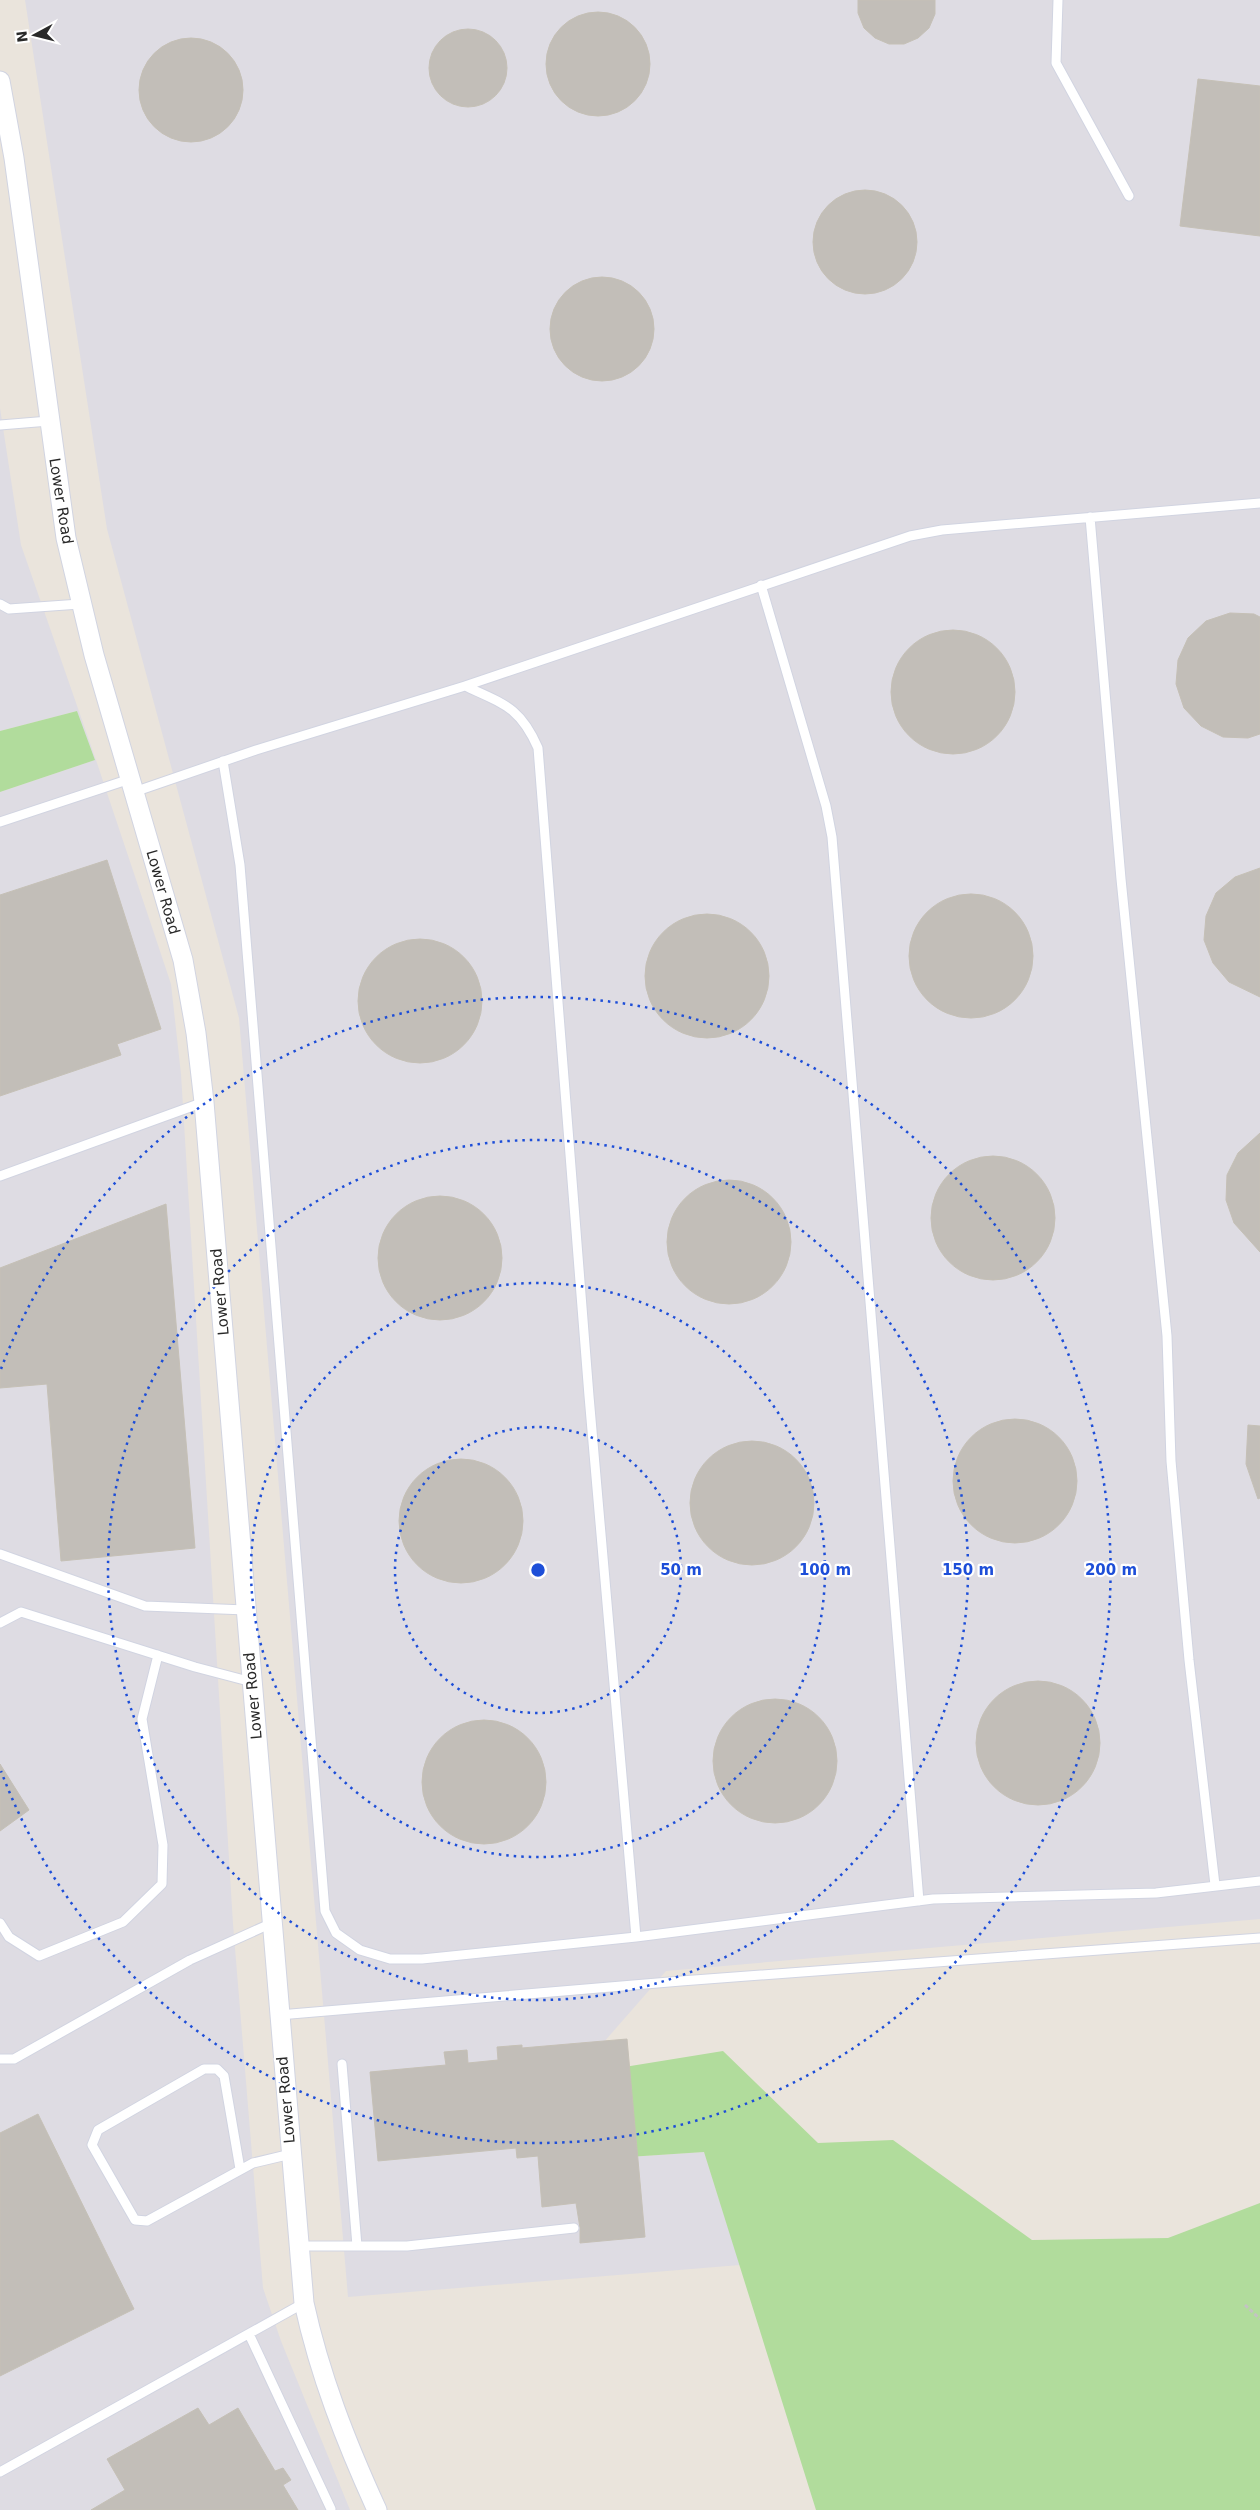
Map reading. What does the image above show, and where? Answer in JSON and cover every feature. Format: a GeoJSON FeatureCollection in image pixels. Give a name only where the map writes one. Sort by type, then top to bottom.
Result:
{"type":"FeatureCollection","features":[{"type":"Feature","properties":{"kind":"street","name":"Lower Road"},"geometry":{"type":"LineString","coordinates":[[0,81],[14,158],[66,538],[80,604],[183,960],[196,1033],[204,1102],[304,2303],[314,2348],[343,2436],[377,2510]]}},
{"type":"Feature","properties":{"kind":"lane"},"geometry":{"type":"LineString","coordinates":[[1058,0],[1056,63],[1129,196]]}},
{"type":"Feature","properties":{"kind":"lane"},"geometry":{"type":"LineString","coordinates":[[0,425],[49,421]]}},
{"type":"Feature","properties":{"kind":"lane"},"geometry":{"type":"LineString","coordinates":[[0,822],[223,761],[465,686],[910,536],[942,530],[1260,503]]}},
{"type":"Feature","properties":{"kind":"lane"},"geometry":{"type":"LineString","coordinates":[[1090,517],[1121,878],[1167,1336],[1171,1461],[1186,1630],[1216,1885]]}},
{"type":"Feature","properties":{"kind":"lane"},"geometry":{"type":"LineString","coordinates":[[760,585],[826,806],[832,837],[919,1901]]}},
{"type":"Feature","properties":{"kind":"lane"},"geometry":{"type":"LineString","coordinates":[[0,604],[9,609],[15,609],[80,604]]}},
{"type":"Feature","properties":{"kind":"lane"},"geometry":{"type":"LineString","coordinates":[[465,686],[509,707],[528,725],[538,748],[590,1406],[636,1937]]}},
{"type":"Feature","properties":{"kind":"lane"},"geometry":{"type":"LineString","coordinates":[[223,761],[240,865],[325,1911],[336,1933],[360,1950],[390,1959],[422,1959],[636,1937],[919,1901],[1156,1893],[1260,1881]]}},
{"type":"Feature","properties":{"kind":"lane"},"geometry":{"type":"LineString","coordinates":[[0,1176],[204,1102]]}},
{"type":"Feature","properties":{"kind":"lane"},"geometry":{"type":"LineString","coordinates":[[0,1554],[145,1606],[246,1610]]}},
{"type":"Feature","properties":{"kind":"lane"},"geometry":{"type":"LineString","coordinates":[[0,1622],[21,1612],[252,1682]]}},
{"type":"Feature","properties":{"kind":"lane"},"geometry":{"type":"LineString","coordinates":[[0,1923],[10,1936],[39,1956],[124,1922],[162,1884],[163,1845],[142,1719],[158,1655]]}},
{"type":"Feature","properties":{"kind":"lane"},"geometry":{"type":"LineString","coordinates":[[0,2059],[14,2059],[33,2050],[190,1960],[272,1923]]}},
{"type":"Feature","properties":{"kind":"lane"},"geometry":{"type":"LineString","coordinates":[[279,2015],[681,1981],[1260,1938]]}},
{"type":"Feature","properties":{"kind":"lane"},"geometry":{"type":"LineString","coordinates":[[342,2064],[357,2246]]}},
{"type":"Feature","properties":{"kind":"lane"},"geometry":{"type":"LineString","coordinates":[[240,2169],[224,2076],[217,2069],[204,2068],[98,2130],[92,2145],[135,2220],[147,2221],[240,2169],[253,2163],[291,2154]]}},
{"type":"Feature","properties":{"kind":"lane"},"geometry":{"type":"LineString","coordinates":[[298,2246],[406,2246],[574,2228]]}},
{"type":"Feature","properties":{"kind":"lane"},"geometry":{"type":"LineString","coordinates":[[0,2472],[304,2303]]}},
{"type":"Feature","properties":{"kind":"lane"},"geometry":{"type":"LineString","coordinates":[[249,2334],[330,2510]]}},
{"type":"Feature","properties":{"kind":"path"},"geometry":{"type":"LineString","coordinates":[[1245,2305],[1260,2319]]}},
{"type":"Feature","properties":{"kind":"shaded area"},"geometry":{"type":"Polygon","coordinates":[[[25,0],[1260,0],[1260,1919],[666,1971],[575,2075],[583,2160],[704,2152],[740,2265],[348,2297],[239,1018],[107,529],[25,0]]]}},
{"type":"Feature","properties":{"kind":"shaded area"},"geometry":{"type":"Polygon","coordinates":[[[0,408],[21,545],[97,763],[171,984],[181,1074],[233,1924],[263,2288],[281,2341],[350,2510],[0,2510],[0,792],[95,760],[77,711],[0,731],[0,408]]]}},
{"type":"Feature","properties":{"kind":"green space"},"geometry":{"type":"Polygon","coordinates":[[[77,711],[95,760],[0,792],[0,731],[77,711]]]}},
{"type":"Feature","properties":{"kind":"green space"},"geometry":{"type":"Polygon","coordinates":[[[723,2051],[818,2143],[893,2140],[1032,2240],[1168,2238],[1260,2203],[1260,2510],[816,2510],[704,2152],[583,2160],[575,2075],[723,2051]]]}},
{"type":"Feature","properties":{"kind":"building"},"geometry":{"type":"Polygon","coordinates":[[[858,0],[935,0],[935,14],[929,28],[918,38],[904,44],[889,44],[875,38],[864,28],[858,13],[858,0]]]}},
{"type":"Feature","properties":{"kind":"building"},"geometry":{"type":"Polygon","coordinates":[[[598,12],[618,16],[635,27],[646,44],[650,64],[646,84],[635,101],[618,112],[598,116],[578,112],[561,101],[550,84],[546,64],[550,44],[561,27],[578,16],[598,12]]]}},
{"type":"Feature","properties":{"kind":"building"},"geometry":{"type":"Polygon","coordinates":[[[468,29],[483,32],[495,41],[504,53],[507,68],[504,83],[495,95],[483,104],[468,107],[453,104],[441,95],[432,83],[429,68],[432,53],[441,41],[453,32],[468,29]]]}},
{"type":"Feature","properties":{"kind":"building"},"geometry":{"type":"Polygon","coordinates":[[[191,38],[211,42],[228,53],[239,70],[243,90],[239,110],[228,127],[211,138],[191,142],[171,138],[154,127],[143,110],[139,90],[143,70],[154,53],[171,42],[191,38]]]}},
{"type":"Feature","properties":{"kind":"building"},"geometry":{"type":"Polygon","coordinates":[[[1198,79],[1260,86],[1260,236],[1180,226],[1198,79]]]}},
{"type":"Feature","properties":{"kind":"building"},"geometry":{"type":"Polygon","coordinates":[[[865,190],[885,194],[902,205],[913,222],[917,242],[913,262],[902,279],[885,290],[865,294],[845,290],[828,279],[817,262],[813,242],[817,222],[828,205],[845,194],[865,190]]]}},
{"type":"Feature","properties":{"kind":"building"},"geometry":{"type":"Polygon","coordinates":[[[602,277],[622,281],[639,292],[650,309],[654,329],[650,349],[639,366],[622,377],[602,381],[582,377],[565,366],[554,349],[550,329],[554,309],[565,292],[582,281],[602,277]]]}},
{"type":"Feature","properties":{"kind":"building"},"geometry":{"type":"Polygon","coordinates":[[[1230,613],[1254,614],[1260,617],[1260,734],[1248,738],[1223,737],[1201,726],[1184,708],[1176,684],[1178,660],[1188,638],[1206,621],[1230,613]]]}},
{"type":"Feature","properties":{"kind":"building"},"geometry":{"type":"Polygon","coordinates":[[[953,630],[977,634],[997,648],[1011,668],[1015,692],[1011,716],[997,736],[977,750],[953,754],[929,750],[909,736],[895,716],[891,692],[895,668],[909,648],[929,634],[953,630]]]}},
{"type":"Feature","properties":{"kind":"building"},"geometry":{"type":"Polygon","coordinates":[[[107,860],[161,1029],[117,1044],[121,1055],[0,1096],[0,895],[107,860]]]}},
{"type":"Feature","properties":{"kind":"building"},"geometry":{"type":"Polygon","coordinates":[[[1260,868],[1260,997],[1229,982],[1213,963],[1204,940],[1206,916],[1216,893],[1235,877],[1260,868]]]}},
{"type":"Feature","properties":{"kind":"building"},"geometry":{"type":"Polygon","coordinates":[[[971,894],[995,898],[1015,912],[1029,932],[1033,956],[1029,980],[1015,1000],[995,1014],[971,1018],[947,1014],[927,1000],[913,980],[909,956],[913,932],[927,912],[947,898],[971,894]]]}},
{"type":"Feature","properties":{"kind":"building"},"geometry":{"type":"Polygon","coordinates":[[[707,914],[731,918],[751,932],[765,952],[769,976],[765,1000],[751,1020],[731,1034],[707,1038],[683,1034],[663,1020],[649,1000],[645,976],[649,952],[663,932],[683,918],[707,914]]]}},
{"type":"Feature","properties":{"kind":"building"},"geometry":{"type":"Polygon","coordinates":[[[420,939],[444,943],[464,957],[478,977],[482,1001],[478,1025],[464,1045],[444,1059],[420,1063],[396,1059],[376,1045],[362,1025],[358,1001],[362,977],[376,957],[396,943],[420,939]]]}},
{"type":"Feature","properties":{"kind":"building"},"geometry":{"type":"Polygon","coordinates":[[[1260,1133],[1260,1252],[1234,1223],[1226,1200],[1227,1175],[1238,1153],[1260,1133]]]}},
{"type":"Feature","properties":{"kind":"building"},"geometry":{"type":"Polygon","coordinates":[[[993,1156],[1017,1160],[1037,1174],[1051,1194],[1055,1218],[1051,1242],[1037,1262],[1017,1276],[993,1280],[969,1276],[949,1262],[935,1242],[931,1218],[935,1194],[949,1174],[969,1160],[993,1156]]]}},
{"type":"Feature","properties":{"kind":"building"},"geometry":{"type":"Polygon","coordinates":[[[729,1180],[753,1184],[773,1198],[787,1218],[791,1242],[787,1266],[773,1286],[753,1300],[729,1304],[705,1300],[685,1286],[671,1266],[667,1242],[671,1218],[685,1198],[705,1184],[729,1180]]]}},
{"type":"Feature","properties":{"kind":"building"},"geometry":{"type":"Polygon","coordinates":[[[440,1196],[464,1200],[484,1214],[498,1234],[502,1258],[498,1282],[484,1302],[464,1316],[440,1320],[416,1316],[396,1302],[382,1282],[378,1258],[382,1234],[396,1214],[416,1200],[440,1196]]]}},
{"type":"Feature","properties":{"kind":"building"},"geometry":{"type":"Polygon","coordinates":[[[166,1204],[195,1548],[61,1561],[47,1384],[0,1388],[0,1268],[166,1204]]]}},
{"type":"Feature","properties":{"kind":"building"},"geometry":{"type":"Polygon","coordinates":[[[1015,1419],[1039,1423],[1059,1437],[1073,1457],[1077,1481],[1073,1505],[1059,1525],[1039,1539],[1015,1543],[991,1539],[971,1525],[957,1505],[953,1481],[957,1457],[971,1437],[991,1423],[1015,1419]]]}},
{"type":"Feature","properties":{"kind":"building"},"geometry":{"type":"Polygon","coordinates":[[[1248,1425],[1260,1426],[1260,1498],[1258,1499],[1246,1464],[1248,1425]]]}},
{"type":"Feature","properties":{"kind":"building"},"geometry":{"type":"Polygon","coordinates":[[[752,1441],[776,1445],[796,1459],[810,1479],[814,1503],[810,1527],[796,1547],[776,1561],[752,1565],[728,1561],[708,1547],[694,1527],[690,1503],[694,1479],[708,1459],[728,1445],[752,1441]]]}},
{"type":"Feature","properties":{"kind":"building"},"geometry":{"type":"Polygon","coordinates":[[[461,1459],[485,1463],[505,1477],[519,1497],[523,1521],[519,1545],[505,1565],[485,1579],[461,1583],[437,1579],[417,1565],[403,1545],[399,1521],[403,1497],[417,1477],[437,1463],[461,1459]]]}},
{"type":"Feature","properties":{"kind":"building"},"geometry":{"type":"Polygon","coordinates":[[[1038,1681],[1062,1685],[1082,1699],[1096,1719],[1100,1743],[1096,1767],[1082,1787],[1062,1801],[1038,1805],[1014,1801],[994,1787],[980,1767],[976,1743],[980,1719],[994,1699],[1014,1685],[1038,1681]]]}},
{"type":"Feature","properties":{"kind":"building"},"geometry":{"type":"Polygon","coordinates":[[[775,1699],[799,1703],[819,1717],[833,1737],[837,1761],[833,1785],[819,1805],[799,1819],[775,1823],[751,1819],[731,1805],[717,1785],[713,1761],[717,1737],[731,1717],[751,1703],[775,1699]]]}},
{"type":"Feature","properties":{"kind":"building"},"geometry":{"type":"Polygon","coordinates":[[[484,1720],[508,1724],[528,1738],[542,1758],[546,1782],[542,1806],[528,1826],[508,1840],[484,1844],[460,1840],[440,1826],[426,1806],[422,1782],[426,1758],[440,1738],[460,1724],[484,1720]]]}},
{"type":"Feature","properties":{"kind":"building"},"geometry":{"type":"Polygon","coordinates":[[[0,1764],[29,1810],[0,1831],[0,1764]]]}},
{"type":"Feature","properties":{"kind":"building"},"geometry":{"type":"Polygon","coordinates":[[[627,2039],[645,2237],[580,2243],[576,2203],[542,2207],[538,2156],[517,2158],[516,2148],[378,2161],[370,2072],[446,2065],[444,2052],[467,2050],[468,2063],[498,2060],[497,2047],[522,2045],[522,2048],[627,2039]]]}},
{"type":"Feature","properties":{"kind":"building"},"geometry":{"type":"Polygon","coordinates":[[[38,2114],[134,2309],[0,2376],[0,2133],[38,2114]]]}},
{"type":"Feature","properties":{"kind":"building"},"geometry":{"type":"Polygon","coordinates":[[[198,2408],[209,2425],[238,2408],[275,2471],[283,2468],[291,2480],[283,2485],[298,2510],[91,2510],[125,2490],[107,2459],[198,2408]]]}}]}
